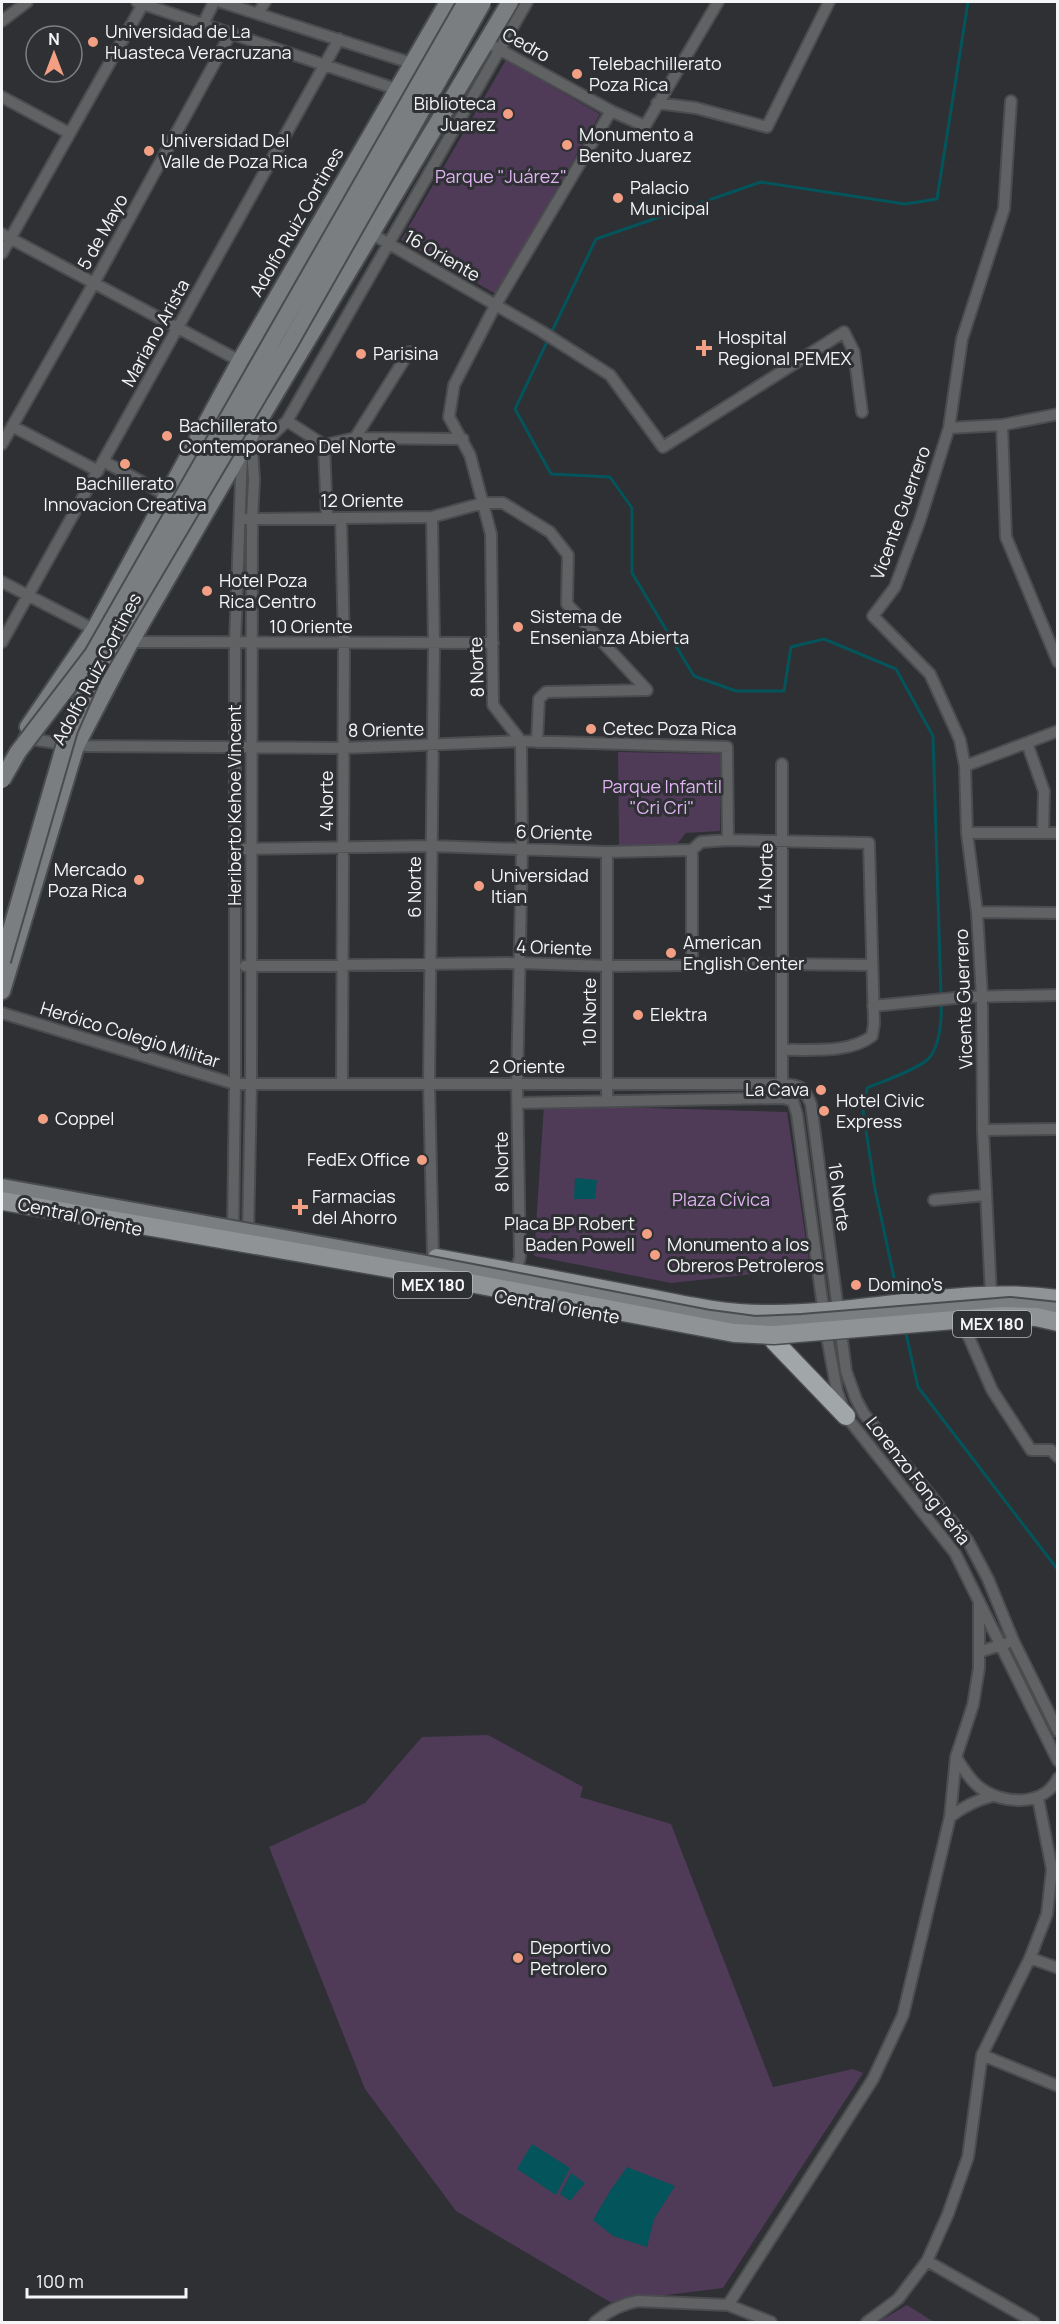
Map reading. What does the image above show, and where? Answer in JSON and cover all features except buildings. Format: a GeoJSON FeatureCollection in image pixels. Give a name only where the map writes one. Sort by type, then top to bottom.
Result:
{"type":"FeatureCollection","features":[{"type":"Feature","properties":{"kind":"highway"},"geometry":{"type":"LineString","coordinates":[[774,1341],[846,1416]]}},
{"type":"Feature","properties":{"kind":"main road","name":"Adolfo Ruiz Cortines"},"geometry":{"type":"LineString","coordinates":[[2,769],[94,630],[237,367],[396,88],[448,2]]}},
{"type":"Feature","properties":{"kind":"main road"},"geometry":{"type":"LineString","coordinates":[[2,780],[18,752],[93,654],[466,2]]}},
{"type":"Feature","properties":{"kind":"main road"},"geometry":{"type":"LineString","coordinates":[[2,961],[69,730],[93,677],[289,344],[483,2]]}},
{"type":"Feature","properties":{"kind":"main road","name":"Adolfo Ruiz Cortines"},"geometry":{"type":"LineString","coordinates":[[2,991],[76,746],[130,643],[371,234],[493,46],[510,2]]}},
{"type":"Feature","properties":{"kind":"main road","name":"Central Oriente"},"geometry":{"type":"LineString","coordinates":[[2,1180],[241,1225],[516,1272],[708,1309],[763,1314],[831,1311],[991,1295]]}},
{"type":"Feature","properties":{"kind":"main road"},"geometry":{"type":"LineString","coordinates":[[2,1187],[710,1318],[755,1324],[802,1323],[1010,1306],[1058,1311]]}},
{"type":"Feature","properties":{"kind":"main road"},"geometry":{"type":"LineString","coordinates":[[2,1200],[417,1273],[734,1333],[774,1335],[1002,1316],[1036,1317],[1058,1322]]}},
{"type":"Feature","properties":{"kind":"main road","name":"Central Oriente"},"geometry":{"type":"LineString","coordinates":[[2,1200],[66,1216],[703,1334],[774,1341],[964,1326]]}},
{"type":"Feature","properties":{"kind":"main road","name":"MEX 180"},"geometry":{"type":"LineString","coordinates":[[991,1295],[1058,1299]]}},
{"type":"Feature","properties":{"kind":"main road","name":"MEX 180"},"geometry":{"type":"LineString","coordinates":[[964,1326],[1021,1322],[1058,1329]]}},
{"type":"Feature","properties":{"kind":"street"},"geometry":{"type":"LineString","coordinates":[[2,21],[27,2]]}},
{"type":"Feature","properties":{"kind":"street"},"geometry":{"type":"LineString","coordinates":[[203,24],[214,2]]}},
{"type":"Feature","properties":{"kind":"street"},"geometry":{"type":"LineString","coordinates":[[221,2],[411,63]]}},
{"type":"Feature","properties":{"kind":"street"},"geometry":{"type":"LineString","coordinates":[[258,13],[265,2]]}},
{"type":"Feature","properties":{"kind":"street","name":"Adolfo Ruiz Cortines"},"geometry":{"type":"LineString","coordinates":[[249,444],[269,438],[287,421],[388,244],[493,46],[527,2]]}},
{"type":"Feature","properties":{"kind":"street"},"geometry":{"type":"LineString","coordinates":[[718,2],[657,103],[696,108],[767,127],[826,3]]}},
{"type":"Feature","properties":{"kind":"street"},"geometry":{"type":"LineString","coordinates":[[2,253],[5,236],[69,133],[140,3],[396,88]]}},
{"type":"Feature","properties":{"kind":"street","name":"5 de Mayo"},"geometry":{"type":"LineString","coordinates":[[2,444],[94,283],[231,33]]}},
{"type":"Feature","properties":{"kind":"street","name":"Mariano Arista"},"geometry":{"type":"LineString","coordinates":[[2,642],[327,65],[339,39]]}},
{"type":"Feature","properties":{"kind":"street","name":"Cedro"},"geometry":{"type":"LineString","coordinates":[[493,46],[611,111],[645,126],[657,103]]}},
{"type":"Feature","properties":{"kind":"street"},"geometry":{"type":"LineString","coordinates":[[2,97],[69,133]]}},
{"type":"Feature","properties":{"kind":"street","name":"Vicente Guerrero"},"geometry":{"type":"LineString","coordinates":[[991,1295],[983,1130],[982,997],[977,912],[967,833],[965,766],[960,740],[930,674],[871,618],[895,586],[920,520],[949,429],[962,339],[1004,209],[1011,101]]}},
{"type":"Feature","properties":{"kind":"street","name":"8 Norte"},"geometry":{"type":"LineString","coordinates":[[506,1299],[520,1257],[517,1084],[522,848],[521,741],[493,705],[491,534],[470,455],[449,417],[454,385],[495,306],[611,111]]}},
{"type":"Feature","properties":{"kind":"street","name":"16 Oriente"},"geometry":{"type":"LineString","coordinates":[[327,208],[541,331],[610,375],[663,447],[844,332],[854,352],[862,412]]}},
{"type":"Feature","properties":{"kind":"street"},"geometry":{"type":"LineString","coordinates":[[5,236],[178,328],[237,367]]}},
{"type":"Feature","properties":{"kind":"street"},"geometry":{"type":"LineString","coordinates":[[355,438],[409,352]]}},
{"type":"Feature","properties":{"kind":"street","name":"Heriberto Kehoe Vincent"},"geometry":{"type":"LineString","coordinates":[[237,367],[249,444],[252,519],[251,1084],[240,1249]]}},
{"type":"Feature","properties":{"kind":"street","name":"Heriberto Kehoe Vincent"},"geometry":{"type":"LineString","coordinates":[[237,367],[249,444],[240,519],[235,643],[235,1084],[241,1225]]}},
{"type":"Feature","properties":{"kind":"street"},"geometry":{"type":"LineString","coordinates":[[949,429],[1002,425],[1058,414]]}},
{"type":"Feature","properties":{"kind":"street"},"geometry":{"type":"LineString","coordinates":[[287,421],[324,446],[355,438],[463,440]]}},
{"type":"Feature","properties":{"kind":"street"},"geometry":{"type":"LineString","coordinates":[[1002,425],[1006,537],[1058,662]]}},
{"type":"Feature","properties":{"kind":"street"},"geometry":{"type":"LineString","coordinates":[[12,426],[166,495]]}},
{"type":"Feature","properties":{"kind":"street"},"geometry":{"type":"LineString","coordinates":[[324,446],[327,518]]}},
{"type":"Feature","properties":{"kind":"street"},"geometry":{"type":"LineString","coordinates":[[483,503],[503,503],[550,532],[568,555],[567,604],[647,690],[554,690],[546,692],[539,699],[537,742]]}},
{"type":"Feature","properties":{"kind":"street","name":"12 Oriente"},"geometry":{"type":"LineString","coordinates":[[240,519],[432,517],[483,503]]}},
{"type":"Feature","properties":{"kind":"street","name":"6 Norte"},"geometry":{"type":"LineString","coordinates":[[432,517],[434,644],[429,1084],[433,1257]]}},
{"type":"Feature","properties":{"kind":"street","name":"4 Norte"},"geometry":{"type":"LineString","coordinates":[[342,518],[344,644],[342,1084]]}},
{"type":"Feature","properties":{"kind":"street","name":"10 Oriente"},"geometry":{"type":"LineString","coordinates":[[2,582],[94,630],[130,643],[493,643]]}},
{"type":"Feature","properties":{"kind":"street"},"geometry":{"type":"LineString","coordinates":[[965,766],[1058,731]]}},
{"type":"Feature","properties":{"kind":"street","name":"8 Oriente"},"geometry":{"type":"LineString","coordinates":[[21,738],[76,746],[343,748],[521,741],[727,747],[728,840]]}},
{"type":"Feature","properties":{"kind":"street"},"geometry":{"type":"LineString","coordinates":[[1027,743],[1044,791],[1043,833]]}},
{"type":"Feature","properties":{"kind":"street","name":"14 Norte"},"geometry":{"type":"LineString","coordinates":[[782,764],[784,843],[782,1084],[788,1099]]}},
{"type":"Feature","properties":{"kind":"street"},"geometry":{"type":"LineString","coordinates":[[967,833],[1058,833]]}},
{"type":"Feature","properties":{"kind":"street","name":"6 Oriente"},"geometry":{"type":"LineString","coordinates":[[235,849],[431,846],[607,852],[692,850],[701,842],[728,840],[784,843],[869,843],[871,965]]}},
{"type":"Feature","properties":{"kind":"street"},"geometry":{"type":"LineString","coordinates":[[692,850],[692,965]]}},
{"type":"Feature","properties":{"kind":"street","name":"10 Norte"},"geometry":{"type":"LineString","coordinates":[[607,852],[607,1101]]}},
{"type":"Feature","properties":{"kind":"street"},"geometry":{"type":"LineString","coordinates":[[977,912],[1058,913]]}},
{"type":"Feature","properties":{"kind":"street","name":"4 Oriente"},"geometry":{"type":"LineString","coordinates":[[235,965],[520,963],[607,966],[871,965]]}},
{"type":"Feature","properties":{"kind":"street"},"geometry":{"type":"LineString","coordinates":[[782,1050],[838,1048],[864,1042],[872,1036],[871,965]]}},
{"type":"Feature","properties":{"kind":"street"},"geometry":{"type":"LineString","coordinates":[[873,1006],[965,997],[1058,995]]}},
{"type":"Feature","properties":{"kind":"street","name":"Heróico Colegio Militar"},"geometry":{"type":"LineString","coordinates":[[2,1013],[235,1084],[251,1084]]}},
{"type":"Feature","properties":{"kind":"street","name":"2 Oriente"},"geometry":{"type":"LineString","coordinates":[[251,1084],[782,1084],[795,1085],[803,1089]]}},
{"type":"Feature","properties":{"kind":"street","name":"16 Norte"},"geometry":{"type":"LineString","coordinates":[[803,1089],[810,1104],[821,1185],[831,1311]]}},
{"type":"Feature","properties":{"kind":"street","name":"2 Oriente"},"geometry":{"type":"LineString","coordinates":[[518,1103],[788,1099]]}},
{"type":"Feature","properties":{"kind":"street","name":"16 Norte"},"geometry":{"type":"LineString","coordinates":[[788,1099],[797,1114],[807,1187],[831,1311]]}},
{"type":"Feature","properties":{"kind":"street"},"geometry":{"type":"LineString","coordinates":[[983,1130],[1058,1129]]}},
{"type":"Feature","properties":{"kind":"street"},"geometry":{"type":"LineString","coordinates":[[807,1187],[821,1185]]}},
{"type":"Feature","properties":{"kind":"street"},"geometry":{"type":"LineString","coordinates":[[934,1200],[986,1196]]}},
{"type":"Feature","properties":{"kind":"street","name":"Lorenzo Fong Peña"},"geometry":{"type":"LineString","coordinates":[[831,1311],[837,1391],[846,1416],[955,1553],[1058,1761]]}},
{"type":"Feature","properties":{"kind":"street"},"geometry":{"type":"LineString","coordinates":[[964,1326],[992,1390],[1031,1450],[1051,1450],[1058,1457]]}},
{"type":"Feature","properties":{"kind":"street","name":"Lorenzo Fong Peña"},"geometry":{"type":"LineString","coordinates":[[834,1336],[856,1399],[864,1414],[968,1541],[988,1579],[1013,1640],[1058,1731]]}},
{"type":"Feature","properties":{"kind":"street"},"geometry":{"type":"LineString","coordinates":[[955,1553],[968,1541]]}},
{"type":"Feature","properties":{"kind":"street"},"geometry":{"type":"LineString","coordinates":[[728,2305],[857,2104],[885,2056],[903,2015],[950,1817],[956,1757],[973,1705],[979,1652],[979,1598]]}},
{"type":"Feature","properties":{"kind":"street"},"geometry":{"type":"LineString","coordinates":[[979,1652],[1002,1646],[1013,1640]]}},
{"type":"Feature","properties":{"kind":"street"},"geometry":{"type":"LineString","coordinates":[[956,1757],[969,1778],[993,1796]]}},
{"type":"Feature","properties":{"kind":"street"},"geometry":{"type":"LineString","coordinates":[[950,1817],[963,1806],[978,1799],[993,1796],[1017,1800],[1038,1798],[1053,1788],[1058,1778]]}},
{"type":"Feature","properties":{"kind":"street"},"geometry":{"type":"LineString","coordinates":[[867,2322],[898,2299],[927,2260],[948,2214],[968,2157],[982,2055],[1030,1958],[1047,1914],[1052,1869],[1038,1798]]}},
{"type":"Feature","properties":{"kind":"street"},"geometry":{"type":"LineString","coordinates":[[1030,1958],[1058,1968]]}},
{"type":"Feature","properties":{"kind":"street"},"geometry":{"type":"LineString","coordinates":[[982,2055],[1058,2086]]}},
{"type":"Feature","properties":{"kind":"street"},"geometry":{"type":"LineString","coordinates":[[927,2260],[1034,2322]]}},
{"type":"Feature","properties":{"kind":"street"},"geometry":{"type":"LineString","coordinates":[[595,2322],[606,2312],[625,2303],[638,2301],[728,2305],[753,2320],[771,2322]]}},
{"type":"Feature","properties":{"kind":"green space","name":"Parque \"Juárez\""},"geometry":{"type":"Polygon","coordinates":[[[506,60],[600,114],[496,294],[401,240],[506,60]]]}},
{"type":"Feature","properties":{"kind":"green space","name":"Parque Infantil \"Cri Cri\""},"geometry":{"type":"Polygon","coordinates":[[[618,752],[721,754],[720,831],[686,833],[672,850],[619,846],[618,752]]]}},
{"type":"Feature","properties":{"kind":"green space","name":"Plaza Cívica"},"geometry":{"type":"Polygon","coordinates":[[[544,1105],[787,1112],[810,1268],[671,1283],[534,1256],[544,1105]]]}},
{"type":"Feature","properties":{"kind":"green space","name":"Deportivo Petrolero"},"geometry":{"type":"Polygon","coordinates":[[[488,1735],[583,1787],[580,1797],[671,1824],[773,2087],[853,2069],[863,2073],[723,2288],[610,2302],[456,2211],[365,2089],[269,1847],[365,1803],[422,1737],[488,1735]]]}},
{"type":"Feature","properties":{"kind":"green space"},"geometry":{"type":"Polygon","coordinates":[[[907,2305],[934,2322],[878,2322],[907,2305]]]}},
{"type":"Feature","properties":{"kind":"water"},"geometry":{"type":"Polygon","coordinates":[[[575,1178],[597,1180],[595,1199],[574,1199],[575,1178]]]}},
{"type":"Feature","properties":{"kind":"water"},"geometry":{"type":"Polygon","coordinates":[[[532,2144],[570,2168],[556,2195],[517,2169],[532,2144]]]}},
{"type":"Feature","properties":{"kind":"water"},"geometry":{"type":"Polygon","coordinates":[[[627,2167],[675,2186],[654,2219],[647,2247],[613,2236],[593,2220],[627,2167]]]}},
{"type":"Feature","properties":{"kind":"water"},"geometry":{"type":"Polygon","coordinates":[[[571,2173],[585,2183],[570,2201],[560,2194],[571,2173]]]}},
{"type":"Feature","properties":{"kind":"waterway"},"geometry":{"type":"LineString","coordinates":[[941,996],[933,736],[896,669],[824,639],[791,647],[784,691],[736,691],[694,676],[632,573],[632,508],[610,477],[551,474],[515,409],[596,239],[761,182],[905,204],[937,199],[968,2]]}},
{"type":"Feature","properties":{"kind":"waterway"},"geometry":{"type":"LineString","coordinates":[[898,1296],[875,1189],[863,1111],[867,1088],[910,1070],[930,1057],[940,1031],[941,1003]]}},
{"type":"Feature","properties":{"kind":"waterway"},"geometry":{"type":"LineString","coordinates":[[905,1329],[918,1387],[1058,1570]]}},
{"type":"Feature","properties":{"kind":"place","name":"Universidad de La Huasteca Veracruzana"},"geometry":{"type":"Point","coordinates":[93,42]}},
{"type":"Feature","properties":{"kind":"place","name":"Telebachillerato Poza Rica"},"geometry":{"type":"Point","coordinates":[577,74]}},
{"type":"Feature","properties":{"kind":"place","name":"Biblioteca Juarez"},"geometry":{"type":"Point","coordinates":[508,114]}},
{"type":"Feature","properties":{"kind":"place","name":"Monumento a Benito Juarez"},"geometry":{"type":"Point","coordinates":[567,145]}},
{"type":"Feature","properties":{"kind":"place","name":"Universidad Del Valle de Poza Rica"},"geometry":{"type":"Point","coordinates":[149,151]}},
{"type":"Feature","properties":{"kind":"place","name":"Palacio Municipal"},"geometry":{"type":"Point","coordinates":[618,198]}},
{"type":"Feature","properties":{"kind":"place","name":"Hospital Regional PEMEX"},"geometry":{"type":"Point","coordinates":[704,348]}},
{"type":"Feature","properties":{"kind":"place","name":"Parisina"},"geometry":{"type":"Point","coordinates":[361,354]}},
{"type":"Feature","properties":{"kind":"place","name":"Bachillerato Contemporaneo Del Norte"},"geometry":{"type":"Point","coordinates":[167,436]}},
{"type":"Feature","properties":{"kind":"place","name":"Bachillerato Innovacion Creativa"},"geometry":{"type":"Point","coordinates":[125,464]}},
{"type":"Feature","properties":{"kind":"place","name":"Hotel Poza Rica Centro"},"geometry":{"type":"Point","coordinates":[207,591]}},
{"type":"Feature","properties":{"kind":"place","name":"Sistema de Ensenianza Abierta"},"geometry":{"type":"Point","coordinates":[518,627]}},
{"type":"Feature","properties":{"kind":"place","name":"Cetec Poza Rica"},"geometry":{"type":"Point","coordinates":[591,729]}},
{"type":"Feature","properties":{"kind":"place","name":"Mercado Poza Rica"},"geometry":{"type":"Point","coordinates":[139,880]}},
{"type":"Feature","properties":{"kind":"place","name":"Universidad Itian"},"geometry":{"type":"Point","coordinates":[479,886]}},
{"type":"Feature","properties":{"kind":"place","name":"American English Center"},"geometry":{"type":"Point","coordinates":[671,953]}},
{"type":"Feature","properties":{"kind":"place","name":"Elektra"},"geometry":{"type":"Point","coordinates":[638,1015]}},
{"type":"Feature","properties":{"kind":"place","name":"La Cava"},"geometry":{"type":"Point","coordinates":[821,1090]}},
{"type":"Feature","properties":{"kind":"place","name":"Hotel Civic Express"},"geometry":{"type":"Point","coordinates":[824,1111]}},
{"type":"Feature","properties":{"kind":"place","name":"Coppel"},"geometry":{"type":"Point","coordinates":[43,1119]}},
{"type":"Feature","properties":{"kind":"place","name":"FedEx Office"},"geometry":{"type":"Point","coordinates":[422,1160]}},
{"type":"Feature","properties":{"kind":"place","name":"Farmacias del Ahorro"},"geometry":{"type":"Point","coordinates":[300,1207]}},
{"type":"Feature","properties":{"kind":"place","name":"Placa BP Robert Baden Powell"},"geometry":{"type":"Point","coordinates":[647,1234]}},
{"type":"Feature","properties":{"kind":"place","name":"Monumento a los Obreros Petroleros"},"geometry":{"type":"Point","coordinates":[655,1255]}},
{"type":"Feature","properties":{"kind":"place","name":"Domino's"},"geometry":{"type":"Point","coordinates":[856,1285]}},
{"type":"Feature","properties":{"kind":"place","name":"Deportivo Petrolero"},"geometry":{"type":"Point","coordinates":[518,1958]}}]}
